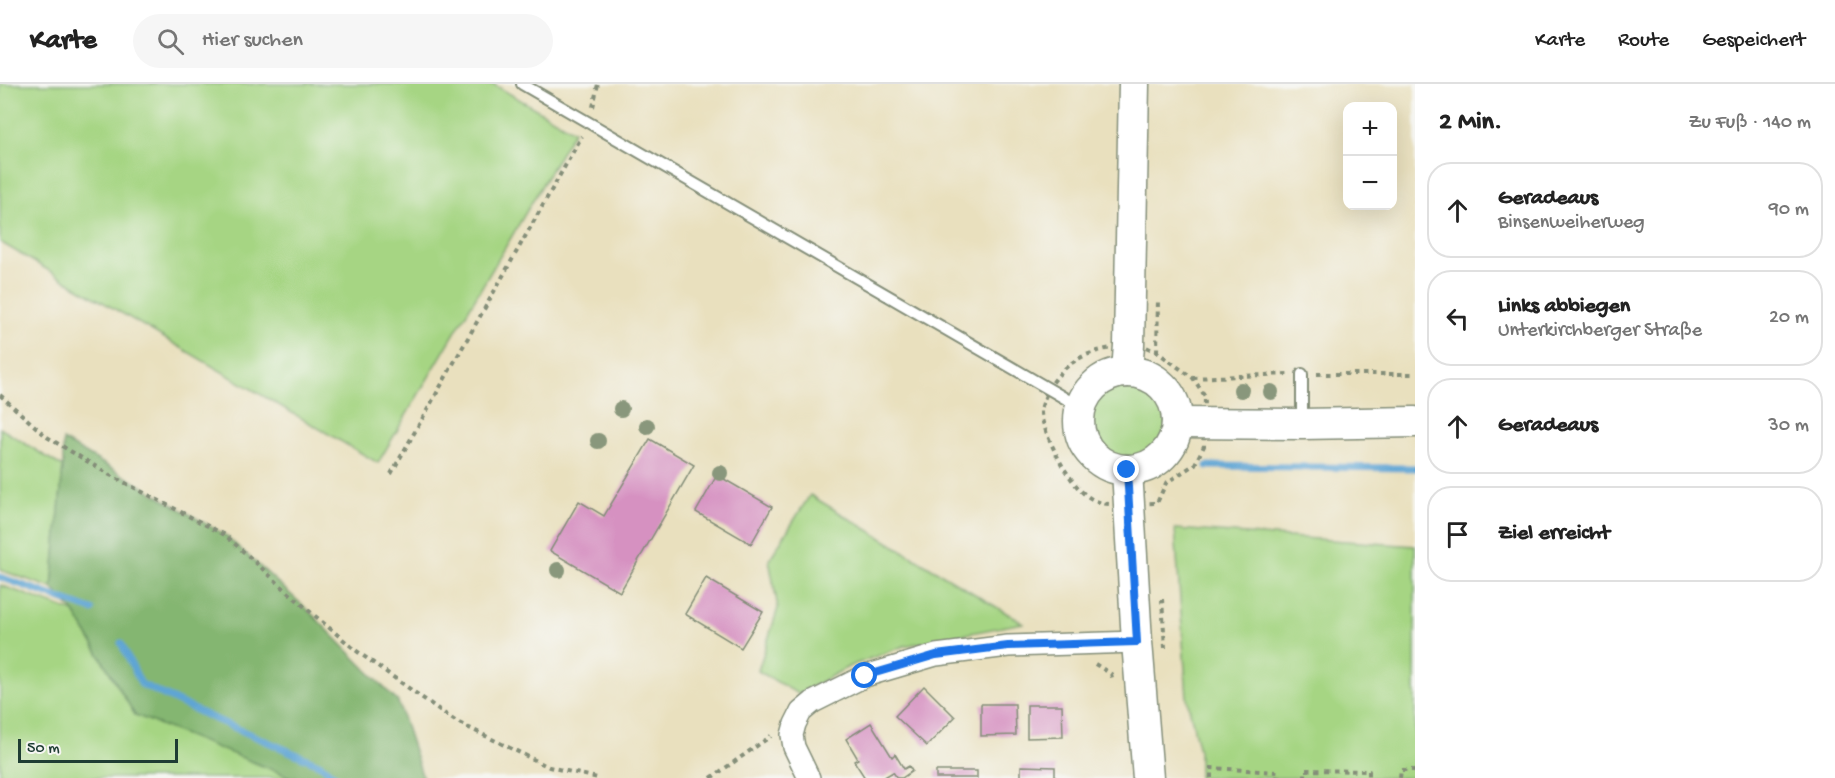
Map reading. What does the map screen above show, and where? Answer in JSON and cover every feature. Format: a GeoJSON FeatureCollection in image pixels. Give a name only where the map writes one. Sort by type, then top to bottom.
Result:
{"type":"FeatureCollection","features":[{"type":"Feature","properties":{"kind":"main road"},"geometry":{"type":"LineString","coordinates":[[1134,84],[1128,358],[1112,374],[1098,381],[1087,393],[1080,407],[1079,429],[1088,450],[1099,460],[1112,467],[1127,470],[1142,468],[1155,461],[1166,451],[1174,438],[1191,423],[1415,422]]}},
{"type":"Feature","properties":{"kind":"main road"},"geometry":{"type":"LineString","coordinates":[[1128,358],[1143,374],[1157,382],[1168,393],[1175,408],[1191,423]]}},
{"type":"Feature","properties":{"kind":"main road"},"geometry":{"type":"LineString","coordinates":[[1127,470],[1148,778]]}},
{"type":"Feature","properties":{"kind":"street"},"geometry":{"type":"LineString","coordinates":[[808,778],[794,747],[792,735],[801,712],[813,702],[865,676],[936,655],[1008,646],[1137,642]]}},
{"type":"Feature","properties":{"kind":"lane"},"geometry":{"type":"LineString","coordinates":[[522,84],[1080,407]]}},
{"type":"Feature","properties":{"kind":"lane"},"geometry":{"type":"LineString","coordinates":[[1302,374],[1302,424]]}},
{"type":"Feature","properties":{"kind":"path"},"geometry":{"type":"LineString","coordinates":[[391,474],[589,123],[598,84]]}},
{"type":"Feature","properties":{"kind":"path"},"geometry":{"type":"LineString","coordinates":[[1146,347],[1157,352],[1193,378],[1205,396],[1191,423],[1204,446],[1196,464],[1166,483],[1156,502],[1111,505],[1089,498],[1079,490],[1059,460],[1043,422],[1041,408],[1048,389],[1060,372],[1081,356],[1106,348],[1128,358],[1146,347]]}},
{"type":"Feature","properties":{"kind":"path"},"geometry":{"type":"LineString","coordinates":[[0,395],[47,437],[110,475],[225,536],[358,652],[454,721],[549,767],[598,778]]}},
{"type":"Feature","properties":{"kind":"path"},"geometry":{"type":"LineString","coordinates":[[1093,663],[1111,674],[1115,690]]}},
{"type":"Feature","properties":{"kind":"path"},"geometry":{"type":"LineString","coordinates":[[711,778],[774,734],[792,735]]}},
{"type":"Feature","properties":{"kind":"path"},"geometry":{"type":"LineString","coordinates":[[1211,778],[1211,768],[1278,772],[1277,778]]}},
{"type":"Feature","properties":{"kind":"path"},"geometry":{"type":"LineString","coordinates":[[1305,778],[1305,770],[1369,771],[1369,778]]}},
{"type":"Feature","properties":{"kind":"path"},"geometry":{"type":"LineString","coordinates":[[1400,778],[1401,770],[1415,770]]}},
{"type":"Feature","properties":{"kind":"green space"},"geometry":{"type":"Polygon","coordinates":[[[0,84],[493,84],[574,131],[378,463],[0,242],[0,84]]]}},
{"type":"Feature","properties":{"kind":"green space"},"geometry":{"type":"Polygon","coordinates":[[[1128,372],[1147,376],[1163,386],[1173,402],[1177,421],[1173,440],[1163,456],[1147,466],[1128,470],[1109,466],[1093,456],[1083,440],[1079,421],[1083,402],[1093,386],[1109,376],[1128,372]]]}},
{"type":"Feature","properties":{"kind":"green space"},"geometry":{"type":"Polygon","coordinates":[[[0,428],[63,467],[52,588],[0,570],[0,428]]]}},
{"type":"Feature","properties":{"kind":"green space"},"geometry":{"type":"Polygon","coordinates":[[[63,440],[225,535],[308,610],[398,702],[423,778],[293,778],[135,715],[74,612],[52,588],[63,467],[63,440]]]}},
{"type":"Feature","properties":{"kind":"green space"},"geometry":{"type":"Polygon","coordinates":[[[810,495],[1023,623],[904,646],[850,666],[798,694],[758,671],[778,608],[769,560],[810,495]]]}},
{"type":"Feature","properties":{"kind":"green space"},"geometry":{"type":"Polygon","coordinates":[[[1175,529],[1415,546],[1415,778],[1199,778],[1199,751],[1187,698],[1175,529]]]}},
{"type":"Feature","properties":{"kind":"green space"},"geometry":{"type":"Polygon","coordinates":[[[0,585],[74,612],[135,715],[293,778],[0,778],[0,585]]]}},
{"type":"Feature","properties":{"kind":"building"},"geometry":{"type":"Polygon","coordinates":[[[650,439],[694,465],[620,592],[550,551],[579,501],[604,516],[650,439]]]}},
{"type":"Feature","properties":{"kind":"building"},"geometry":{"type":"Polygon","coordinates":[[[717,475],[772,507],[751,544],[696,512],[717,475]]]}},
{"type":"Feature","properties":{"kind":"building"},"geometry":{"type":"Polygon","coordinates":[[[706,578],[763,612],[741,648],[685,614],[706,578]]]}},
{"type":"Feature","properties":{"kind":"building"},"geometry":{"type":"Polygon","coordinates":[[[924,686],[955,717],[927,746],[895,716],[924,686]]]}},
{"type":"Feature","properties":{"kind":"building"},"geometry":{"type":"Polygon","coordinates":[[[981,704],[1015,704],[1016,735],[981,736],[981,704]]]}},
{"type":"Feature","properties":{"kind":"building"},"geometry":{"type":"Polygon","coordinates":[[[1027,705],[1062,705],[1063,737],[1027,738],[1027,705]]]}},
{"type":"Feature","properties":{"kind":"building"},"geometry":{"type":"Polygon","coordinates":[[[871,723],[892,757],[895,754],[904,769],[909,766],[912,771],[902,778],[897,778],[893,772],[883,778],[865,778],[854,761],[858,759],[846,739],[871,723]]]}},
{"type":"Feature","properties":{"kind":"building"},"geometry":{"type":"Polygon","coordinates":[[[1021,766],[1055,767],[1055,778],[1021,778],[1021,766]]]}},
{"type":"Feature","properties":{"kind":"building"},"geometry":{"type":"Polygon","coordinates":[[[936,771],[977,771],[977,778],[936,778],[936,771]]]}},
{"type":"Feature","properties":{"kind":"waterway"},"geometry":{"type":"LineString","coordinates":[[1207,466],[1415,468]]}},
{"type":"Feature","properties":{"kind":"waterway"},"geometry":{"type":"LineString","coordinates":[[0,577],[92,610]]}},
{"type":"Feature","properties":{"kind":"waterway"},"geometry":{"type":"LineString","coordinates":[[121,643],[141,684],[321,765],[337,778]]}},
{"type":"Feature","properties":{"kind":"route"},"geometry":{"type":"LineString","coordinates":[[865,676],[936,655],[1008,646],[1137,642],[1127,470]]}}]}
